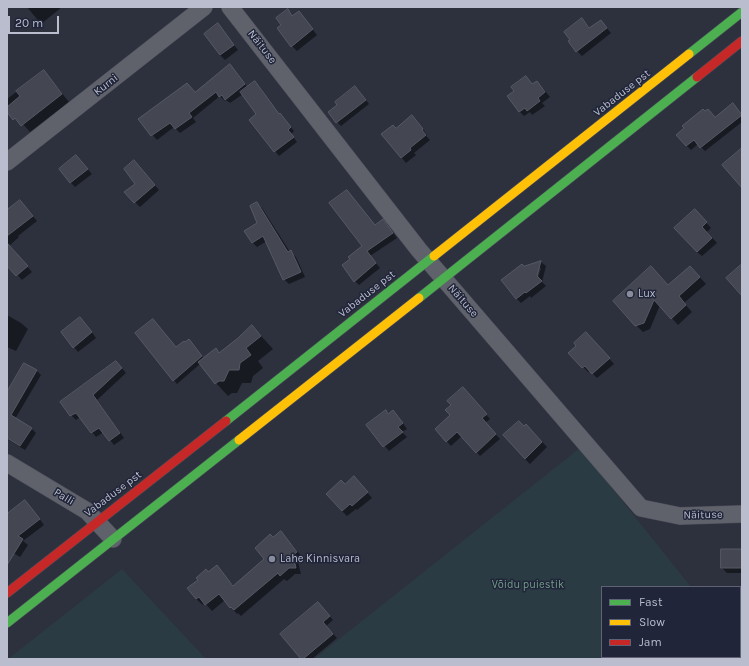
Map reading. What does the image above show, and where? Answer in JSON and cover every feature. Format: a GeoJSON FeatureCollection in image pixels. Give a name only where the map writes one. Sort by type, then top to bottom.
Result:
{"type":"FeatureCollection","features":[{"type":"Feature","properties":{"kind":"highway","name":"Vabaduse pst"},"geometry":{"type":"LineString","coordinates":[[7,593],[98,521],[122,504],[742,12]]}},
{"type":"Feature","properties":{"kind":"highway"},"geometry":{"type":"LineString","coordinates":[[7,622],[444,279],[742,42]]}},
{"type":"Feature","properties":{"kind":"street","name":"Kurni"},"geometry":{"type":"LineString","coordinates":[[7,162],[204,7]]}},
{"type":"Feature","properties":{"kind":"street","name":"Näituse"},"geometry":{"type":"LineString","coordinates":[[232,8],[428,260],[641,508],[680,516],[742,514]]}},
{"type":"Feature","properties":{"kind":"street","name":"Palli"},"geometry":{"type":"LineString","coordinates":[[7,464],[87,511],[98,521],[113,539]]}},
{"type":"Feature","properties":{"kind":"green space","name":"Võidu puiestik"},"geometry":{"type":"Polygon","coordinates":[[[580,448],[690,586],[601,586],[601,658],[741,658],[742,606],[742,659],[314,659],[580,448]]]}},
{"type":"Feature","properties":{"kind":"green space"},"geometry":{"type":"Polygon","coordinates":[[[122,569],[206,659],[8,659],[122,569]]]}},
{"type":"Feature","properties":{"kind":"building"},"geometry":{"type":"Polygon","coordinates":[[[288,9],[292,16],[299,11],[313,29],[291,47],[277,28],[281,25],[276,18],[288,9]]]}},
{"type":"Feature","properties":{"kind":"building"},"geometry":{"type":"Polygon","coordinates":[[[582,18],[589,28],[601,20],[607,28],[576,52],[568,41],[570,40],[564,32],[582,18]]]}},
{"type":"Feature","properties":{"kind":"building"},"geometry":{"type":"Polygon","coordinates":[[[218,23],[234,45],[220,55],[204,34],[218,23]]]}},
{"type":"Feature","properties":{"kind":"building"},"geometry":{"type":"Polygon","coordinates":[[[230,64],[245,84],[225,100],[222,95],[219,97],[216,92],[189,113],[192,117],[175,129],[170,123],[151,136],[138,119],[187,83],[195,92],[230,64]]]}},
{"type":"Feature","properties":{"kind":"building"},"geometry":{"type":"Polygon","coordinates":[[[44,70],[62,94],[21,126],[15,118],[13,120],[7,112],[7,107],[20,96],[16,91],[44,70]]]}},
{"type":"Feature","properties":{"kind":"building"},"geometry":{"type":"Polygon","coordinates":[[[526,76],[532,84],[537,81],[545,92],[538,98],[540,101],[527,111],[525,108],[519,112],[507,96],[514,91],[511,87],[526,76]]]}},
{"type":"Feature","properties":{"kind":"building"},"geometry":{"type":"Polygon","coordinates":[[[255,81],[279,114],[280,113],[291,127],[288,130],[294,137],[274,152],[249,120],[256,114],[240,92],[255,81]]]}},
{"type":"Feature","properties":{"kind":"building"},"geometry":{"type":"Polygon","coordinates":[[[355,86],[366,100],[336,123],[328,112],[337,105],[335,102],[355,86]]]}},
{"type":"Feature","properties":{"kind":"building"},"geometry":{"type":"Polygon","coordinates":[[[733,103],[742,115],[700,148],[694,140],[686,146],[676,135],[684,128],[682,126],[703,109],[705,111],[708,109],[715,117],[733,103]]]}},
{"type":"Feature","properties":{"kind":"building"},"geometry":{"type":"Polygon","coordinates":[[[412,115],[426,135],[410,148],[411,150],[401,158],[381,134],[393,125],[396,128],[412,115]]]}},
{"type":"Feature","properties":{"kind":"building"},"geometry":{"type":"Polygon","coordinates":[[[742,148],[742,188],[722,165],[742,148]]]}},
{"type":"Feature","properties":{"kind":"building"},"geometry":{"type":"Polygon","coordinates":[[[76,155],[88,169],[70,183],[59,169],[76,155]]]}},
{"type":"Feature","properties":{"kind":"building"},"geometry":{"type":"Polygon","coordinates":[[[134,160],[155,185],[134,203],[124,192],[135,184],[124,169],[134,160]]]}},
{"type":"Feature","properties":{"kind":"building"},"geometry":{"type":"Polygon","coordinates":[[[347,190],[375,225],[383,219],[393,233],[367,251],[376,263],[354,282],[342,265],[350,259],[348,257],[362,246],[329,203],[347,190]]]}},
{"type":"Feature","properties":{"kind":"building"},"geometry":{"type":"Polygon","coordinates":[[[20,200],[33,216],[7,236],[7,210],[20,200]]]}},
{"type":"Feature","properties":{"kind":"building"},"geometry":{"type":"Polygon","coordinates":[[[257,202],[288,252],[291,250],[301,272],[283,280],[263,236],[252,243],[244,231],[257,223],[250,206],[257,202]]]}},
{"type":"Feature","properties":{"kind":"building"},"geometry":{"type":"Polygon","coordinates":[[[695,209],[707,222],[702,227],[712,238],[697,252],[674,228],[695,209]]]}},
{"type":"Feature","properties":{"kind":"building"},"geometry":{"type":"Polygon","coordinates":[[[7,243],[28,266],[16,276],[7,266],[7,243]]]}},
{"type":"Feature","properties":{"kind":"building"},"geometry":{"type":"Polygon","coordinates":[[[541,261],[537,276],[542,281],[516,299],[501,280],[522,264],[524,266],[541,261]]]}},
{"type":"Feature","properties":{"kind":"building"},"geometry":{"type":"Polygon","coordinates":[[[742,264],[742,296],[726,278],[742,264]]]}},
{"type":"Feature","properties":{"kind":"building"},"geometry":{"type":"Polygon","coordinates":[[[651,266],[668,285],[690,266],[700,277],[679,296],[686,305],[671,319],[654,300],[644,323],[635,326],[613,301],[651,266]]]}},
{"type":"Feature","properties":{"kind":"building"},"geometry":{"type":"Polygon","coordinates":[[[80,317],[92,332],[73,348],[61,332],[80,317]]]}},
{"type":"Feature","properties":{"kind":"building"},"geometry":{"type":"Polygon","coordinates":[[[153,319],[176,347],[189,339],[202,356],[173,381],[135,333],[153,319]]]}},
{"type":"Feature","properties":{"kind":"building"},"geometry":{"type":"Polygon","coordinates":[[[252,325],[261,336],[246,348],[251,355],[240,363],[239,370],[229,370],[224,381],[219,381],[215,384],[198,362],[216,348],[219,353],[252,325]]]}},
{"type":"Feature","properties":{"kind":"building"},"geometry":{"type":"Polygon","coordinates":[[[586,332],[610,358],[592,374],[585,366],[582,368],[568,353],[576,346],[574,343],[586,332]]]}},
{"type":"Feature","properties":{"kind":"building"},"geometry":{"type":"Polygon","coordinates":[[[116,361],[122,368],[93,395],[120,433],[109,441],[99,428],[91,433],[76,413],[70,416],[60,402],[116,361]]]}},
{"type":"Feature","properties":{"kind":"building"},"geometry":{"type":"Polygon","coordinates":[[[24,363],[37,370],[11,415],[32,428],[20,446],[7,438],[7,392],[24,363]]]}},
{"type":"Feature","properties":{"kind":"building"},"geometry":{"type":"Polygon","coordinates":[[[463,387],[487,414],[482,418],[496,434],[476,453],[457,432],[446,442],[435,429],[450,415],[445,410],[451,405],[447,401],[463,387]]]}},
{"type":"Feature","properties":{"kind":"building"},"geometry":{"type":"Polygon","coordinates":[[[386,410],[388,414],[393,410],[403,423],[398,427],[403,432],[383,447],[366,425],[386,410]]]}},
{"type":"Feature","properties":{"kind":"building"},"geometry":{"type":"Polygon","coordinates":[[[519,421],[524,426],[526,424],[542,442],[525,459],[503,435],[519,421]]]}},
{"type":"Feature","properties":{"kind":"building"},"geometry":{"type":"Polygon","coordinates":[[[354,476],[368,492],[352,506],[350,504],[342,511],[326,494],[341,480],[345,484],[354,476]]]}},
{"type":"Feature","properties":{"kind":"building"},"geometry":{"type":"Polygon","coordinates":[[[25,500],[40,519],[18,536],[23,539],[7,565],[7,514],[25,500]]]}},
{"type":"Feature","properties":{"kind":"building"},"geometry":{"type":"Polygon","coordinates":[[[281,531],[297,552],[293,555],[296,568],[289,568],[280,576],[278,573],[234,610],[231,607],[230,608],[219,594],[205,605],[199,597],[196,599],[187,588],[198,580],[196,578],[206,569],[208,572],[217,565],[233,586],[264,559],[255,548],[270,534],[273,537],[281,531]]]}},
{"type":"Feature","properties":{"kind":"building"},"geometry":{"type":"Polygon","coordinates":[[[721,549],[742,549],[742,568],[721,568],[721,549]]]}},
{"type":"Feature","properties":{"kind":"building"},"geometry":{"type":"Polygon","coordinates":[[[318,602],[330,616],[323,622],[333,634],[303,659],[301,659],[280,634],[318,602]]]}},
{"type":"Feature","properties":{"kind":"traffic: fast"},"geometry":{"type":"LineString","coordinates":[[689,54],[742,12]]}},
{"type":"Feature","properties":{"kind":"traffic: fast"},"geometry":{"type":"LineString","coordinates":[[419,298],[697,77]]}},
{"type":"Feature","properties":{"kind":"traffic: fast"},"geometry":{"type":"LineString","coordinates":[[226,421],[434,256]]}},
{"type":"Feature","properties":{"kind":"traffic: fast"},"geometry":{"type":"LineString","coordinates":[[7,623],[239,440]]}},
{"type":"Feature","properties":{"kind":"traffic: slow"},"geometry":{"type":"LineString","coordinates":[[434,256],[689,54]]}},
{"type":"Feature","properties":{"kind":"traffic: slow"},"geometry":{"type":"LineString","coordinates":[[239,440],[419,298]]}},
{"type":"Feature","properties":{"kind":"traffic: jam"},"geometry":{"type":"LineString","coordinates":[[697,77],[742,41]]}},
{"type":"Feature","properties":{"kind":"traffic: jam"},"geometry":{"type":"LineString","coordinates":[[7,593],[226,421]]}},
{"type":"Feature","properties":{"kind":"place","name":"Lux"},"geometry":{"type":"Point","coordinates":[630,294]}},
{"type":"Feature","properties":{"kind":"place","name":"Lahe Kinnisvara"},"geometry":{"type":"Point","coordinates":[272,559]}}]}
